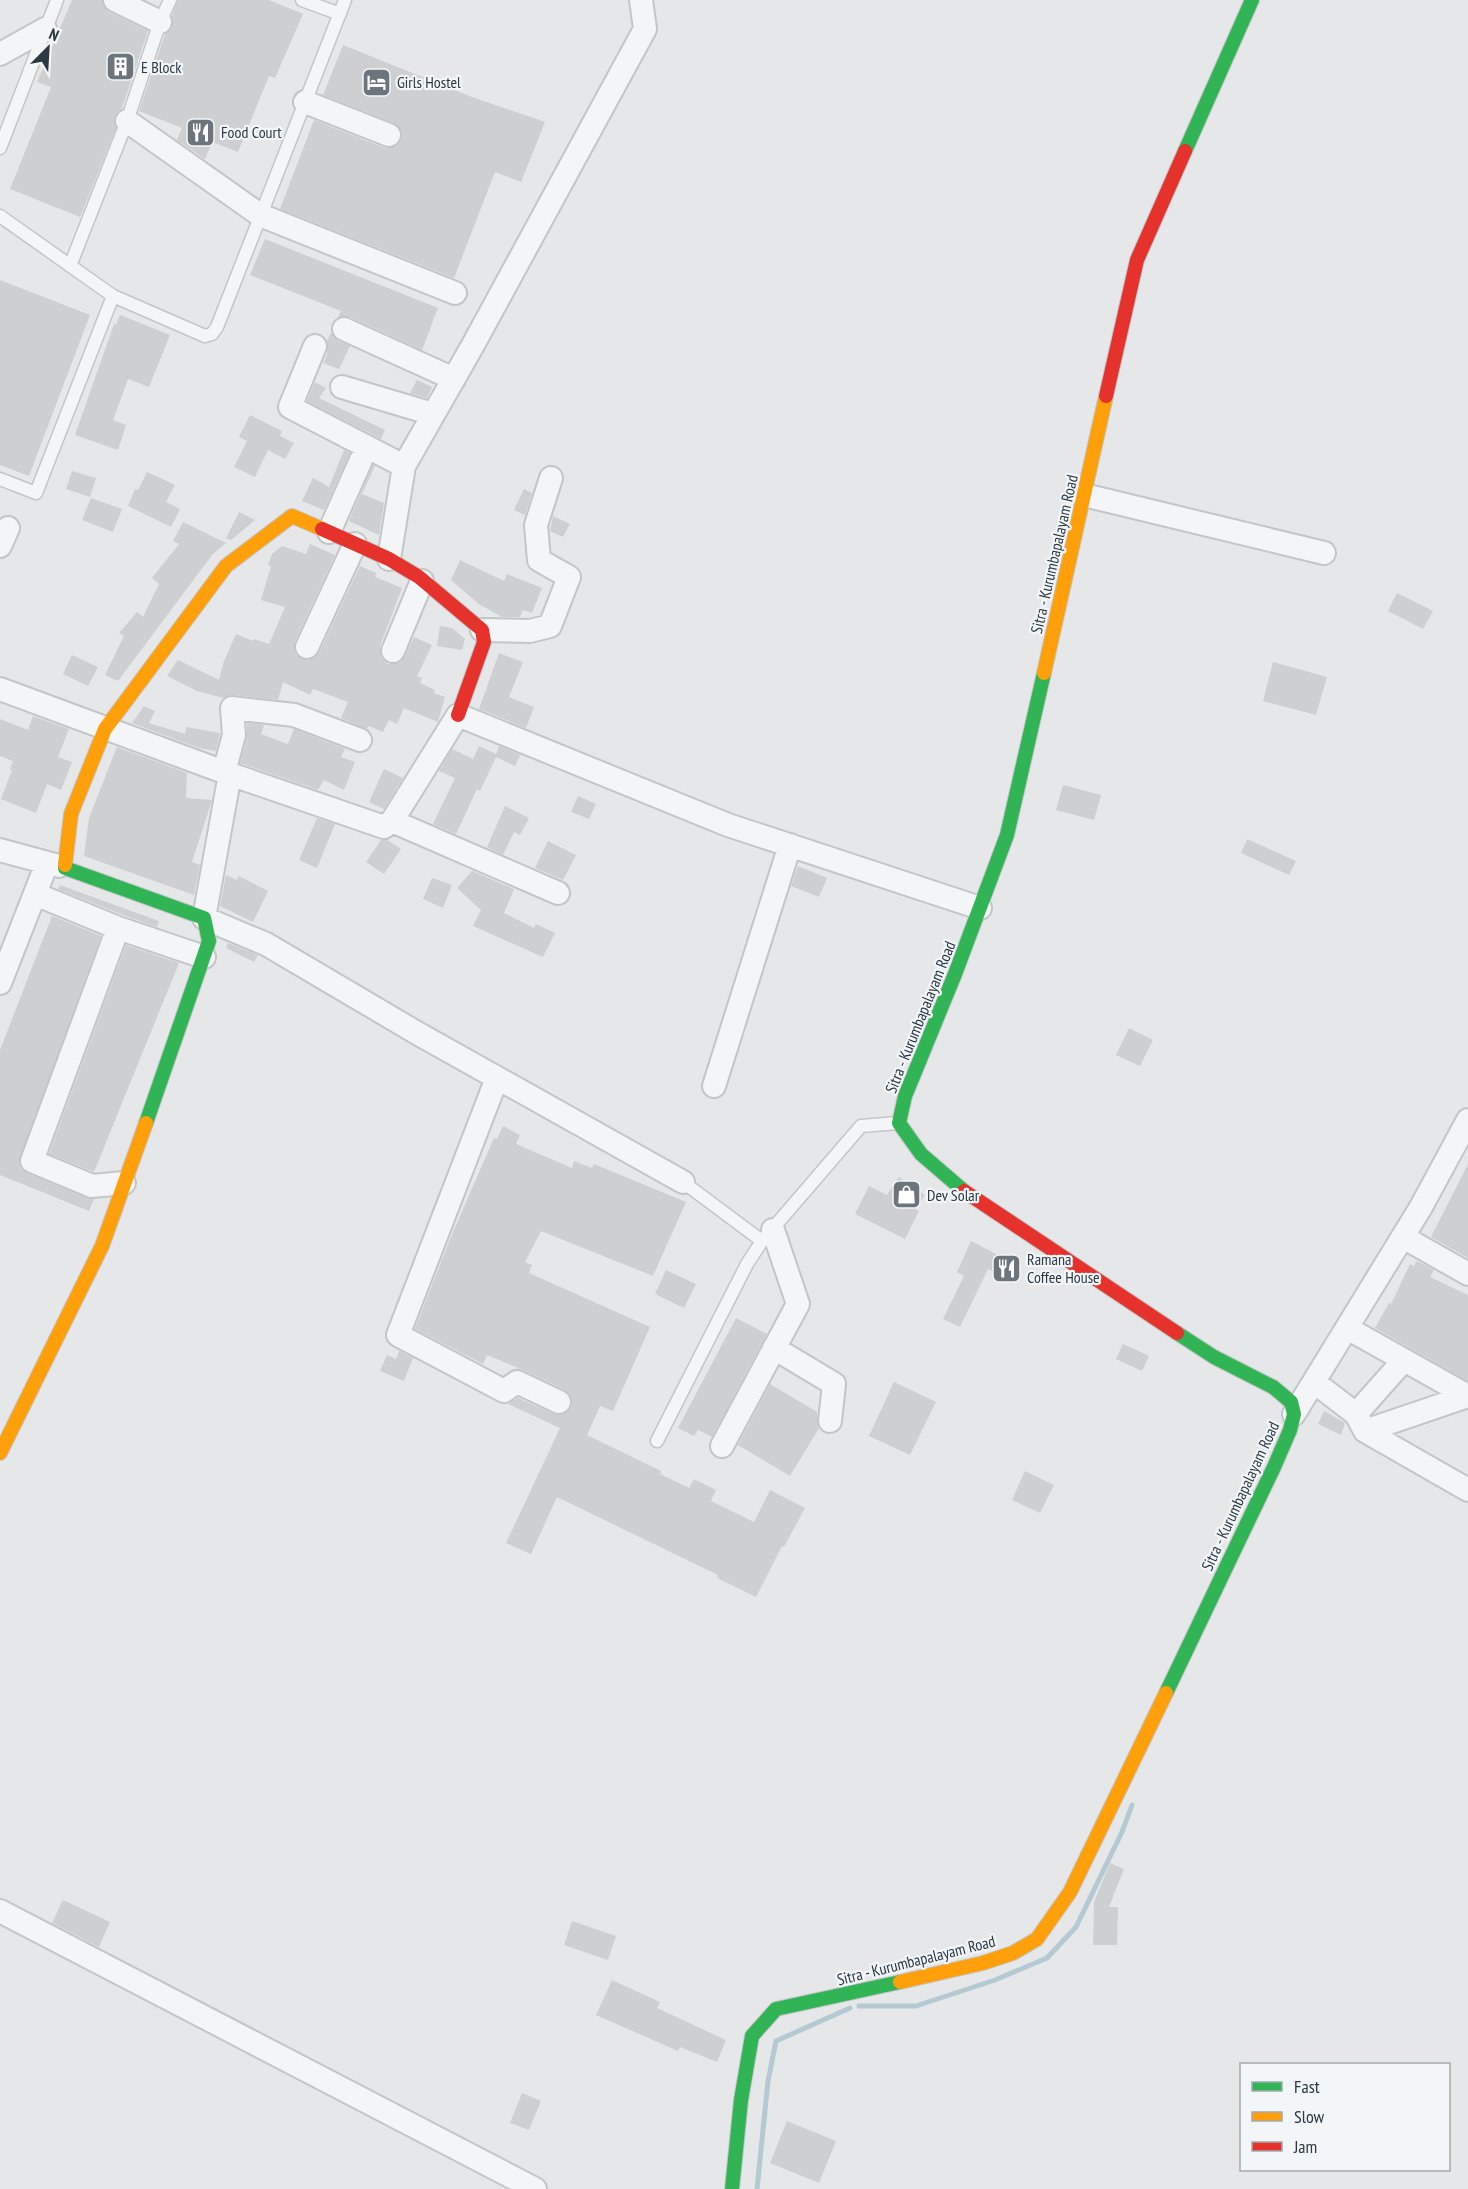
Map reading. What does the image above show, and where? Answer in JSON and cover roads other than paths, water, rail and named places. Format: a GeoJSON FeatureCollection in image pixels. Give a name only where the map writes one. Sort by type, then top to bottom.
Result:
{"type":"FeatureCollection","features":[{"type":"Feature","properties":{"kind":"main road","name":"Sitra - Kurumbapalayam Road"},"geometry":{"type":"LineString","coordinates":[[732,2189],[741,2100],[753,2036],[776,2009],[983,1963],[1013,1953],[1037,1939],[1070,1892],[1274,1467],[1290,1430],[1294,1414],[1292,1402],[1273,1387],[1214,1357],[967,1193],[930,1164],[913,1146],[899,1123],[904,1096],[955,974],[1008,835],[1137,260],[1252,0]]}},
{"type":"Feature","properties":{"kind":"main road"},"geometry":{"type":"LineString","coordinates":[[0,1453],[102,1245],[209,941],[204,918],[56,865],[71,814],[105,729],[226,566],[292,516],[389,559],[422,581],[482,630],[484,642],[458,715]]}},
{"type":"Feature","properties":{"kind":"street"},"geometry":{"type":"LineString","coordinates":[[115,0],[160,22]]}},
{"type":"Feature","properties":{"kind":"street"},"geometry":{"type":"LineString","coordinates":[[389,559],[404,466],[645,29],[641,0]]}},
{"type":"Feature","properties":{"kind":"street"},"geometry":{"type":"LineString","coordinates":[[0,54],[45,29]]}},
{"type":"Feature","properties":{"kind":"street"},"geometry":{"type":"LineString","coordinates":[[305,102],[389,135]]}},
{"type":"Feature","properties":{"kind":"street"},"geometry":{"type":"LineString","coordinates":[[127,121],[260,215],[455,292]]}},
{"type":"Feature","properties":{"kind":"street"},"geometry":{"type":"LineString","coordinates":[[344,329],[454,379]]}},
{"type":"Feature","properties":{"kind":"street"},"geometry":{"type":"LineString","coordinates":[[315,346],[290,406],[404,466]]}},
{"type":"Feature","properties":{"kind":"street"},"geometry":{"type":"LineString","coordinates":[[342,387],[433,414]]}},
{"type":"Feature","properties":{"kind":"street"},"geometry":{"type":"LineString","coordinates":[[329,532],[361,460]]}},
{"type":"Feature","properties":{"kind":"street"},"geometry":{"type":"LineString","coordinates":[[482,630],[530,631],[550,626],[569,577],[539,560],[536,525],[551,478]]}},
{"type":"Feature","properties":{"kind":"street"},"geometry":{"type":"LineString","coordinates":[[1084,495],[1324,553]]}},
{"type":"Feature","properties":{"kind":"street"},"geometry":{"type":"LineString","coordinates":[[307,647],[355,544]]}},
{"type":"Feature","properties":{"kind":"street"},"geometry":{"type":"LineString","coordinates":[[393,651],[422,581]]}},
{"type":"Feature","properties":{"kind":"street"},"geometry":{"type":"LineString","coordinates":[[0,689],[227,773],[384,827],[392,821],[458,715],[728,825],[980,908]]}},
{"type":"Feature","properties":{"kind":"street"},"geometry":{"type":"LineString","coordinates":[[360,740],[294,715],[232,708],[234,735],[204,918],[266,944],[496,1078],[683,1182]]}},
{"type":"Feature","properties":{"kind":"street"},"geometry":{"type":"LineString","coordinates":[[392,821],[558,893]]}},
{"type":"Feature","properties":{"kind":"street"},"geometry":{"type":"LineString","coordinates":[[714,1086],[790,845]]}},
{"type":"Feature","properties":{"kind":"street"},"geometry":{"type":"LineString","coordinates":[[0,850],[56,865],[34,894],[0,983]]}},
{"type":"Feature","properties":{"kind":"street"},"geometry":{"type":"LineString","coordinates":[[34,894],[118,928],[204,957]]}},
{"type":"Feature","properties":{"kind":"street"},"geometry":{"type":"LineString","coordinates":[[118,928],[32,1161],[92,1186],[124,1183]]}},
{"type":"Feature","properties":{"kind":"street"},"geometry":{"type":"LineString","coordinates":[[496,1078],[398,1335],[504,1391],[517,1382],[559,1402]]}},
{"type":"Feature","properties":{"kind":"street"},"geometry":{"type":"LineString","coordinates":[[1294,1414],[1403,1237],[1461,1151],[1468,1120]]}},
{"type":"Feature","properties":{"kind":"street"},"geometry":{"type":"LineString","coordinates":[[722,1446],[798,1304],[768,1235]]}},
{"type":"Feature","properties":{"kind":"street"},"geometry":{"type":"LineString","coordinates":[[1403,1237],[1468,1274]]}},
{"type":"Feature","properties":{"kind":"street"},"geometry":{"type":"LineString","coordinates":[[1347,1328],[1468,1396]]}},
{"type":"Feature","properties":{"kind":"street"},"geometry":{"type":"LineString","coordinates":[[774,1348],[834,1384],[830,1421]]}},
{"type":"Feature","properties":{"kind":"street"},"geometry":{"type":"LineString","coordinates":[[1361,1423],[1404,1360]]}},
{"type":"Feature","properties":{"kind":"street"},"geometry":{"type":"LineString","coordinates":[[1314,1382],[1361,1423],[1468,1490]]}},
{"type":"Feature","properties":{"kind":"street"},"geometry":{"type":"LineString","coordinates":[[1361,1423],[1468,1396]]}},
{"type":"Feature","properties":{"kind":"street"},"geometry":{"type":"LineString","coordinates":[[0,1911],[535,2189]]}},
{"type":"Feature","properties":{"kind":"lane"},"geometry":{"type":"LineString","coordinates":[[0,148],[57,0]]}},
{"type":"Feature","properties":{"kind":"lane"},"geometry":{"type":"LineString","coordinates":[[70,266],[127,121],[160,22],[170,0]]}},
{"type":"Feature","properties":{"kind":"lane"},"geometry":{"type":"LineString","coordinates":[[302,0],[340,14]]}},
{"type":"Feature","properties":{"kind":"lane"},"geometry":{"type":"LineString","coordinates":[[0,216],[113,296],[205,336],[212,334],[217,327],[345,0]]}},
{"type":"Feature","properties":{"kind":"lane"},"geometry":{"type":"LineString","coordinates":[[0,478],[36,494],[113,296]]}},
{"type":"Feature","properties":{"kind":"lane"},"geometry":{"type":"LineString","coordinates":[[657,1441],[747,1264],[768,1235],[861,1126],[899,1123]]}},
{"type":"Feature","properties":{"kind":"lane"},"geometry":{"type":"LineString","coordinates":[[683,1182],[768,1235]]}},
{"type":"Feature","properties":{"kind":"waterway"},"geometry":{"type":"LineString","coordinates":[[859,2006],[916,2006],[995,1980],[1047,1958],[1076,1927],[1122,1832],[1132,1805]]}},
{"type":"Feature","properties":{"kind":"waterway"},"geometry":{"type":"LineString","coordinates":[[757,2189],[768,2081],[776,2041],[850,2008]]}},
{"type":"Feature","properties":{"kind":"place","name":"E Block"},"geometry":{"type":"Point","coordinates":[120,67]}},
{"type":"Feature","properties":{"kind":"place","name":"Girls Hostel"},"geometry":{"type":"Point","coordinates":[376,82]}},
{"type":"Feature","properties":{"kind":"place","name":"Food Court"},"geometry":{"type":"Point","coordinates":[200,132]}},
{"type":"Feature","properties":{"kind":"place","name":"Dev Solar"},"geometry":{"type":"Point","coordinates":[906,1195]}},
{"type":"Feature","properties":{"kind":"place","name":"Ramana Coffee House"},"geometry":{"type":"Point","coordinates":[1006,1268]}}]}
